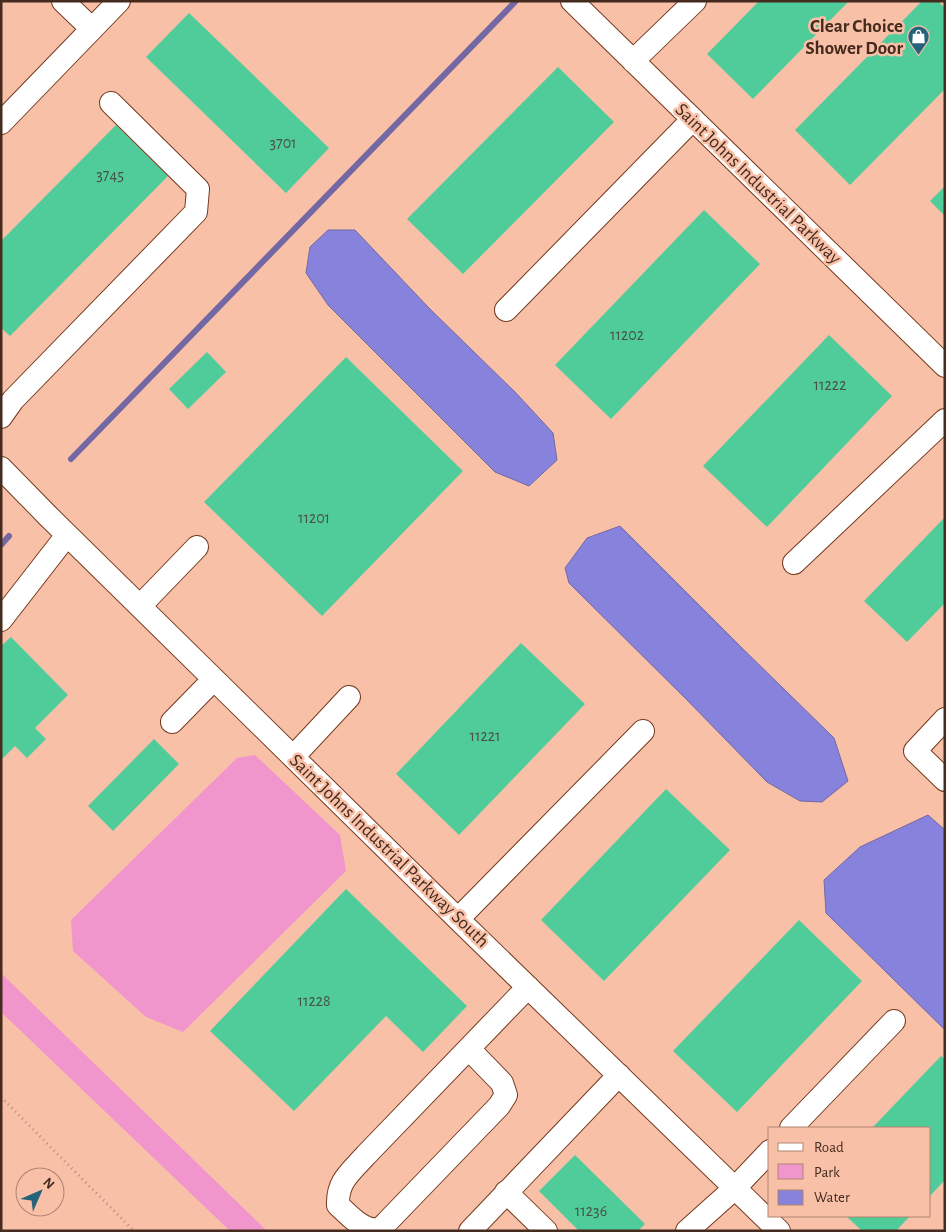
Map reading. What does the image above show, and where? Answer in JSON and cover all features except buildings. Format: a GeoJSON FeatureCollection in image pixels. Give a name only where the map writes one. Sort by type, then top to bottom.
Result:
{"type":"FeatureCollection","features":[{"type":"Feature","properties":{"kind":"street"},"geometry":{"type":"LineString","coordinates":[[63,1],[92,29]]}},
{"type":"Feature","properties":{"kind":"street"},"geometry":{"type":"LineString","coordinates":[[1,123],[119,1]]}},
{"type":"Feature","properties":{"kind":"street","name":"Saint Johns Industrial Parkway"},"geometry":{"type":"LineString","coordinates":[[572,1],[941,356]]}},
{"type":"Feature","properties":{"kind":"street"},"geometry":{"type":"LineString","coordinates":[[633,61],[695,1]]}},
{"type":"Feature","properties":{"kind":"street"},"geometry":{"type":"LineString","coordinates":[[1,417],[13,400],[196,212],[198,189],[111,103]]}},
{"type":"Feature","properties":{"kind":"street"},"geometry":{"type":"LineString","coordinates":[[506,310],[693,119]]}},
{"type":"Feature","properties":{"kind":"street"},"geometry":{"type":"LineString","coordinates":[[794,563],[945,420]]}},
{"type":"Feature","properties":{"kind":"street","name":"Saint Johns Industrial Parkway South"},"geometry":{"type":"LineString","coordinates":[[1,468],[293,757],[779,1231]]}},
{"type":"Feature","properties":{"kind":"street"},"geometry":{"type":"LineString","coordinates":[[1,620],[67,535]]}},
{"type":"Feature","properties":{"kind":"street"},"geometry":{"type":"LineString","coordinates":[[140,606],[197,546]]}},
{"type":"Feature","properties":{"kind":"street"},"geometry":{"type":"LineString","coordinates":[[172,722],[214,679]]}},
{"type":"Feature","properties":{"kind":"street"},"geometry":{"type":"LineString","coordinates":[[293,757],[349,697]]}},
{"type":"Feature","properties":{"kind":"street"},"geometry":{"type":"LineString","coordinates":[[945,719],[915,751],[945,780]]}},
{"type":"Feature","properties":{"kind":"street"},"geometry":{"type":"LineString","coordinates":[[458,918],[643,731]]}},
{"type":"Feature","properties":{"kind":"street"},"geometry":{"type":"LineString","coordinates":[[469,1049],[502,1083],[506,1095],[499,1106],[388,1221],[379,1229],[369,1230],[361,1226],[338,1205],[338,1195],[343,1181],[528,987]]}},
{"type":"Feature","properties":{"kind":"street"},"geometry":{"type":"LineString","coordinates":[[792,1127],[894,1021]]}},
{"type":"Feature","properties":{"kind":"street"},"geometry":{"type":"LineString","coordinates":[[470,1231],[618,1075]]}},
{"type":"Feature","properties":{"kind":"street"},"geometry":{"type":"LineString","coordinates":[[687,1231],[735,1188],[768,1153]]}},
{"type":"Feature","properties":{"kind":"street"},"geometry":{"type":"LineString","coordinates":[[506,1192],[546,1231]]}},
{"type":"Feature","properties":{"kind":"path"},"geometry":{"type":"LineString","coordinates":[[1,1097],[134,1231]]}},
{"type":"Feature","properties":{"kind":"green space"},"geometry":{"type":"Polygon","coordinates":[[[255,755],[340,835],[346,871],[183,1032],[146,1017],[73,951],[71,920],[237,758],[255,755]]]}},
{"type":"Feature","properties":{"kind":"green space"},"geometry":{"type":"Polygon","coordinates":[[[1,973],[267,1231],[230,1231],[1,1012],[1,973]]]}},
{"type":"Feature","properties":{"kind":"water"},"geometry":{"type":"Polygon","coordinates":[[[328,230],[355,230],[553,433],[557,460],[529,486],[495,472],[328,305],[306,273],[310,247],[328,230]]]}},
{"type":"Feature","properties":{"kind":"water"},"geometry":{"type":"Polygon","coordinates":[[[620,526],[834,738],[848,781],[822,802],[800,801],[767,782],[569,583],[565,568],[587,538],[620,526]]]}},
{"type":"Feature","properties":{"kind":"water"},"geometry":{"type":"Polygon","coordinates":[[[928,815],[945,830],[945,1030],[826,913],[824,880],[860,847],[928,815]]]}},
{"type":"Feature","properties":{"kind":"waterway"},"geometry":{"type":"LineString","coordinates":[[71,459],[515,2]]}},
{"type":"Feature","properties":{"kind":"waterway"},"geometry":{"type":"LineString","coordinates":[[1,545],[9,536]]}},
{"type":"Feature","properties":{"kind":"place","name":"Clear Choice Shower Door"},"geometry":{"type":"Point","coordinates":[919,56]}}]}
